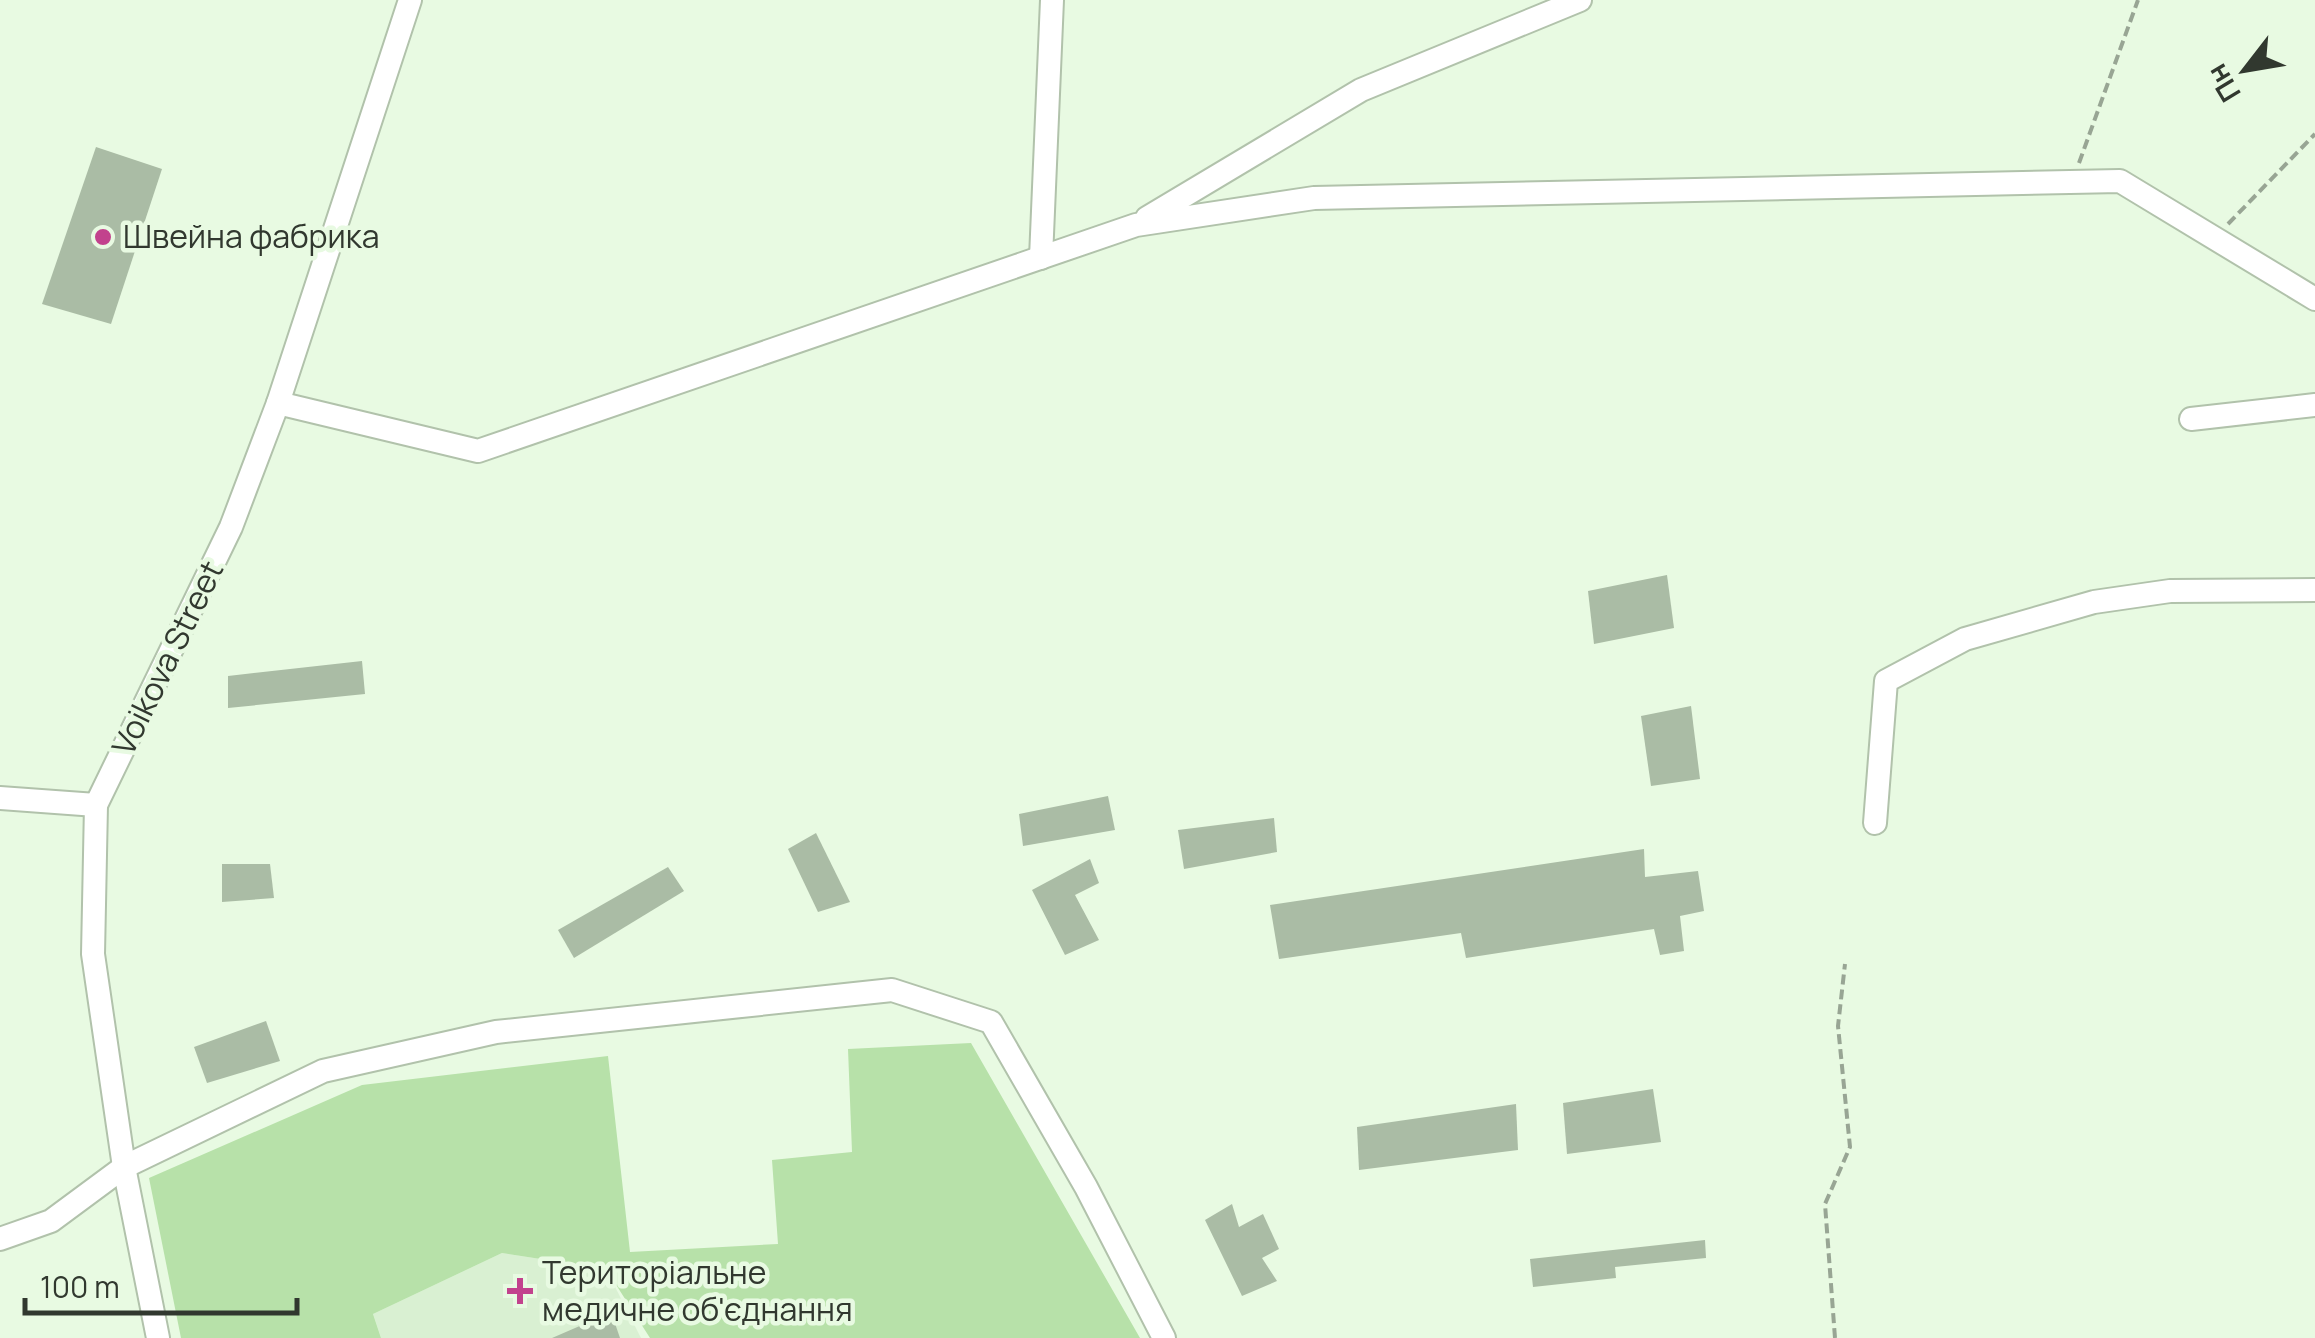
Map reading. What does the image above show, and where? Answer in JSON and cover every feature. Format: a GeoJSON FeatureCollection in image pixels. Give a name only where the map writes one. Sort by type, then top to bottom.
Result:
{"type":"FeatureCollection","features":[{"type":"Feature","properties":{"kind":"street","name":"Voikova Street"},"geometry":{"type":"LineString","coordinates":[[158,1338],[124,1167],[92,954],[96,805],[231,527],[278,403],[410,0]]}},
{"type":"Feature","properties":{"kind":"street"},"geometry":{"type":"LineString","coordinates":[[1041,258],[1052,0]]}},
{"type":"Feature","properties":{"kind":"street"},"geometry":{"type":"LineString","coordinates":[[1136,225],[1360,90],[1580,0]]}},
{"type":"Feature","properties":{"kind":"street"},"geometry":{"type":"LineString","coordinates":[[278,403],[478,451],[1136,225],[1314,198],[2120,180],[2314,297]]}},
{"type":"Feature","properties":{"kind":"street"},"geometry":{"type":"LineString","coordinates":[[2191,419],[2315,404]]}},
{"type":"Feature","properties":{"kind":"street"},"geometry":{"type":"LineString","coordinates":[[1875,823],[1886,681],[1965,639],[2113,599],[2170,591],[2315,590]]}},
{"type":"Feature","properties":{"kind":"street"},"geometry":{"type":"LineString","coordinates":[[0,798],[96,805]]}},
{"type":"Feature","properties":{"kind":"street"},"geometry":{"type":"LineString","coordinates":[[0,1239],[51,1222],[124,1167],[323,1070],[496,1032],[892,990],[991,1022],[1086,1188],[1164,1338]]}},
{"type":"Feature","properties":{"kind":"path"},"geometry":{"type":"LineString","coordinates":[[2072,182],[2138,0]]}},
{"type":"Feature","properties":{"kind":"path"},"geometry":{"type":"LineString","coordinates":[[2215,237],[2315,134]]}},
{"type":"Feature","properties":{"kind":"path"},"geometry":{"type":"LineString","coordinates":[[1835,1338],[1825,1204],[1850,1148],[1838,1026],[1845,964]]}},
{"type":"Feature","properties":{"kind":"shaded area","name":"Територіальне медичне об'єднання"},"geometry":{"type":"Polygon","coordinates":[[[502,1253],[606,1269],[641,1338],[381,1338],[373,1314],[502,1253]]]}},
{"type":"Feature","properties":{"kind":"green space"},"geometry":{"type":"Polygon","coordinates":[[[971,1043],[1140,1338],[650,1338],[606,1269],[502,1253],[373,1314],[381,1338],[181,1338],[149,1178],[362,1085],[608,1056],[630,1252],[778,1244],[772,1160],[852,1152],[848,1049],[971,1043]]]}},
{"type":"Feature","properties":{"kind":"building","name":"Швейна фабрика"},"geometry":{"type":"Polygon","coordinates":[[[96,147],[162,169],[111,324],[42,304],[96,147]]]}},
{"type":"Feature","properties":{"kind":"building"},"geometry":{"type":"Polygon","coordinates":[[[1667,575],[1674,628],[1594,644],[1588,591],[1667,575]]]}},
{"type":"Feature","properties":{"kind":"building"},"geometry":{"type":"Polygon","coordinates":[[[362,661],[365,694],[228,708],[228,676],[362,661]]]}},
{"type":"Feature","properties":{"kind":"building"},"geometry":{"type":"Polygon","coordinates":[[[1691,706],[1700,779],[1651,786],[1641,716],[1691,706]]]}},
{"type":"Feature","properties":{"kind":"building"},"geometry":{"type":"Polygon","coordinates":[[[1108,796],[1115,830],[1023,846],[1019,814],[1108,796]]]}},
{"type":"Feature","properties":{"kind":"building"},"geometry":{"type":"Polygon","coordinates":[[[1274,818],[1277,852],[1184,869],[1178,830],[1274,818]]]}},
{"type":"Feature","properties":{"kind":"building"},"geometry":{"type":"Polygon","coordinates":[[[816,833],[850,902],[818,912],[788,849],[816,833]]]}},
{"type":"Feature","properties":{"kind":"building"},"geometry":{"type":"Polygon","coordinates":[[[1644,849],[1645,877],[1698,871],[1704,911],[1680,916],[1684,951],[1660,955],[1654,929],[1466,958],[1461,933],[1279,959],[1270,905],[1644,849]]]}},
{"type":"Feature","properties":{"kind":"building"},"geometry":{"type":"Polygon","coordinates":[[[1090,859],[1099,883],[1075,895],[1099,940],[1065,955],[1032,890],[1090,859]]]}},
{"type":"Feature","properties":{"kind":"building"},"geometry":{"type":"Polygon","coordinates":[[[222,864],[270,864],[274,898],[222,902],[222,864]]]}},
{"type":"Feature","properties":{"kind":"building"},"geometry":{"type":"Polygon","coordinates":[[[668,867],[684,891],[574,958],[558,930],[668,867]]]}},
{"type":"Feature","properties":{"kind":"building"},"geometry":{"type":"Polygon","coordinates":[[[266,1021],[280,1061],[207,1083],[194,1047],[266,1021]]]}},
{"type":"Feature","properties":{"kind":"building"},"geometry":{"type":"Polygon","coordinates":[[[1653,1089],[1661,1142],[1567,1154],[1563,1103],[1653,1089]]]}},
{"type":"Feature","properties":{"kind":"building"},"geometry":{"type":"Polygon","coordinates":[[[1516,1104],[1518,1150],[1359,1170],[1357,1127],[1516,1104]]]}},
{"type":"Feature","properties":{"kind":"building"},"geometry":{"type":"Polygon","coordinates":[[[1232,1204],[1239,1227],[1263,1214],[1279,1249],[1262,1258],[1277,1281],[1242,1296],[1205,1220],[1232,1204]]]}},
{"type":"Feature","properties":{"kind":"building"},"geometry":{"type":"Polygon","coordinates":[[[1705,1240],[1706,1258],[1615,1267],[1616,1278],[1533,1287],[1530,1259],[1705,1240]]]}},
{"type":"Feature","properties":{"kind":"building"},"geometry":{"type":"Polygon","coordinates":[[[607,1300],[620,1338],[552,1338],[582,1325],[577,1310],[607,1300]]]}},
{"type":"Feature","properties":{"kind":"place","name":"Швейна фабрика"},"geometry":{"type":"Point","coordinates":[103,237]}},
{"type":"Feature","properties":{"kind":"place","name":"Територіальне медичне об'єднання"},"geometry":{"type":"Point","coordinates":[520,1291]}}]}
